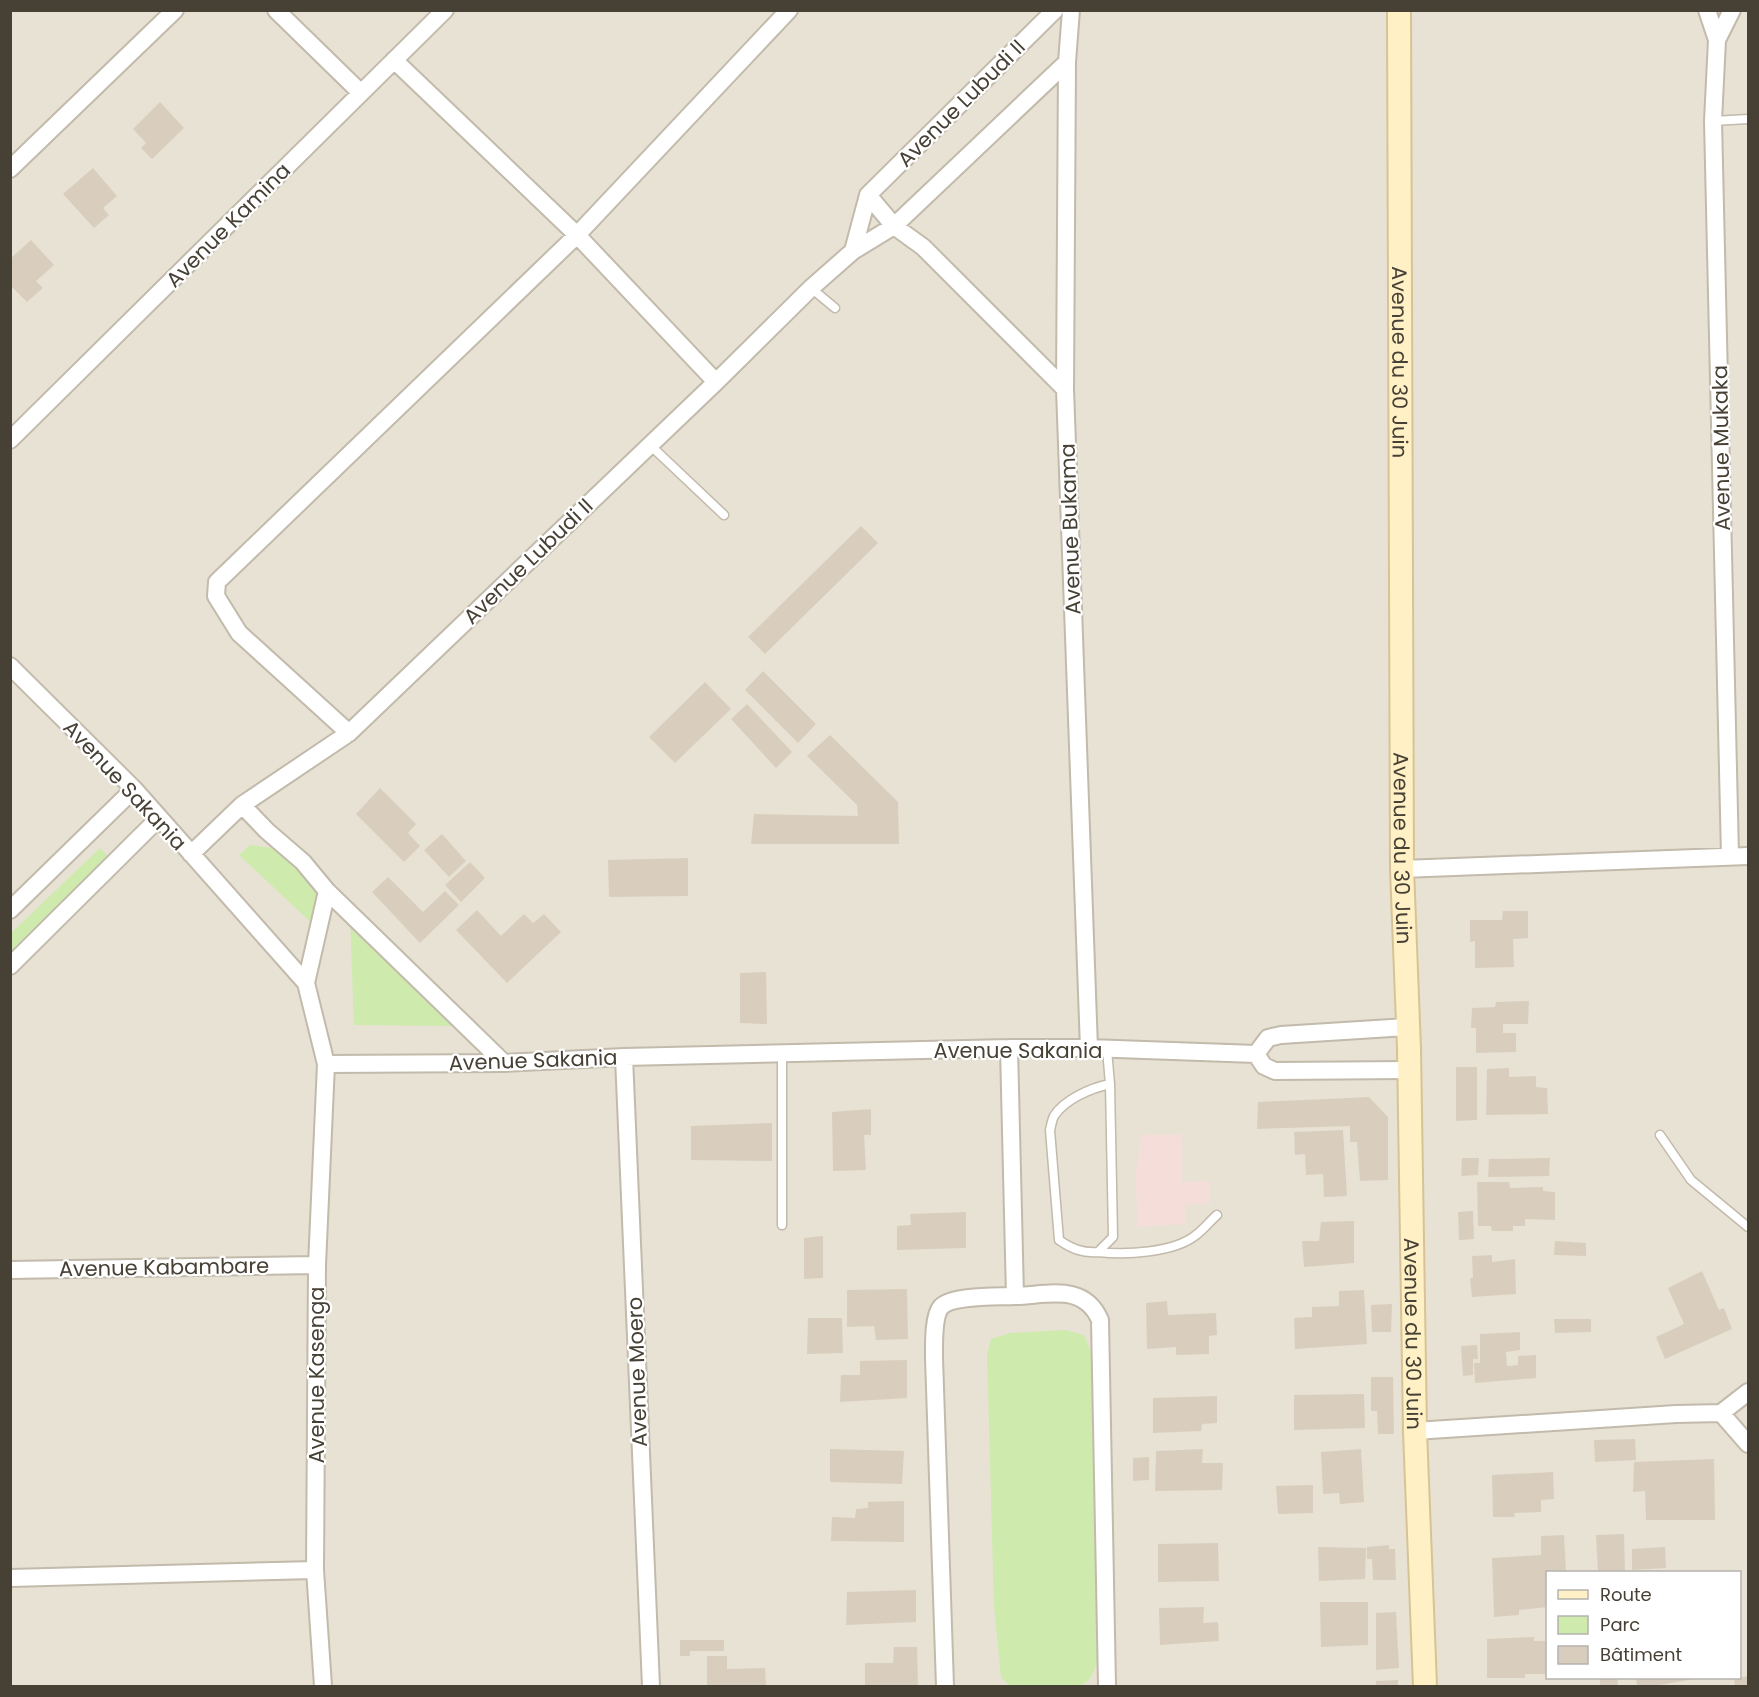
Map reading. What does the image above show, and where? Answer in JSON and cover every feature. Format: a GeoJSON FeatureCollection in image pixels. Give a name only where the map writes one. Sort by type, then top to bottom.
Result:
{"type":"FeatureCollection","features":[{"type":"Feature","properties":{"kind":"street"},"geometry":{"type":"LineString","coordinates":[[10,169],[175,10]]}},
{"type":"Feature","properties":{"kind":"street"},"geometry":{"type":"LineString","coordinates":[[276,10],[361,93]]}},
{"type":"Feature","properties":{"kind":"street","name":"Avenue Kamina"},"geometry":{"type":"LineString","coordinates":[[10,440],[445,10]]}},
{"type":"Feature","properties":{"kind":"street"},"geometry":{"type":"LineString","coordinates":[[349,733],[239,633],[216,596],[217,582],[577,236],[789,10]]}},
{"type":"Feature","properties":{"kind":"street","name":"Avenue Lubudi II"},"geometry":{"type":"LineString","coordinates":[[868,195],[1055,10]]}},
{"type":"Feature","properties":{"kind":"street","name":"Avenue Bukama"},"geometry":{"type":"LineString","coordinates":[[1071,10],[1067,62],[1065,389],[1089,1048]]}},
{"type":"Feature","properties":{"kind":"street","name":"Avenue du 30 Juin"},"geometry":{"type":"LineString","coordinates":[[1399,10],[1402,870],[1409,1070],[1415,1431],[1425,1686]]}},
{"type":"Feature","properties":{"kind":"street","name":"Avenue Mukaka"},"geometry":{"type":"LineString","coordinates":[[1707,10],[1717,40],[1713,121],[1730,856]]}},
{"type":"Feature","properties":{"kind":"street","name":"Avenue Mukaka"},"geometry":{"type":"LineString","coordinates":[[1717,40],[1732,10]]}},
{"type":"Feature","properties":{"kind":"street"},"geometry":{"type":"LineString","coordinates":[[394,60],[577,236],[716,382]]}},
{"type":"Feature","properties":{"kind":"street","name":"Avenue Lubudi II"},"geometry":{"type":"LineString","coordinates":[[191,854],[243,805],[349,733],[811,288],[853,251],[894,226],[1067,62]]}},
{"type":"Feature","properties":{"kind":"street"},"geometry":{"type":"LineString","coordinates":[[868,195],[894,226],[924,247],[1065,389]]}},
{"type":"Feature","properties":{"kind":"street"},"geometry":{"type":"LineString","coordinates":[[853,251],[868,195]]}},
{"type":"Feature","properties":{"kind":"street","name":"Avenue Sakania"},"geometry":{"type":"LineString","coordinates":[[10,666],[134,789],[306,983],[326,1064],[504,1063],[624,1057],[1009,1048],[1089,1048],[1256,1054]]}},
{"type":"Feature","properties":{"kind":"street"},"geometry":{"type":"LineString","coordinates":[[10,910],[134,789]]}},
{"type":"Feature","properties":{"kind":"street"},"geometry":{"type":"LineString","coordinates":[[243,805],[267,831],[303,862],[327,891],[504,1063]]}},
{"type":"Feature","properties":{"kind":"street"},"geometry":{"type":"LineString","coordinates":[[10,966],[159,818]]}},
{"type":"Feature","properties":{"kind":"street"},"geometry":{"type":"LineString","coordinates":[[1402,870],[1749,856]]}},
{"type":"Feature","properties":{"kind":"street"},"geometry":{"type":"LineString","coordinates":[[306,983],[327,891]]}},
{"type":"Feature","properties":{"kind":"street"},"geometry":{"type":"LineString","coordinates":[[1407,1027],[1281,1035],[1268,1038],[1256,1054],[1264,1066],[1275,1071],[1409,1070]]}},
{"type":"Feature","properties":{"kind":"street"},"geometry":{"type":"LineString","coordinates":[[1009,1048],[1015,1296]]}},
{"type":"Feature","properties":{"kind":"street","name":"Avenue Moero"},"geometry":{"type":"LineString","coordinates":[[624,1057],[651,1686]]}},
{"type":"Feature","properties":{"kind":"street","name":"Avenue Kasenga"},"geometry":{"type":"LineString","coordinates":[[323,1686],[315,1570],[317,1265],[326,1064]]}},
{"type":"Feature","properties":{"kind":"street","name":"Avenue Kabambare"},"geometry":{"type":"LineString","coordinates":[[10,1270],[317,1265]]}},
{"type":"Feature","properties":{"kind":"street"},"geometry":{"type":"LineString","coordinates":[[945,1686],[934,1358],[936,1320],[940,1308],[950,1301],[1074,1294],[1090,1303],[1100,1320],[1107,1686]]}},
{"type":"Feature","properties":{"kind":"street"},"geometry":{"type":"LineString","coordinates":[[1415,1431],[1721,1413],[1749,1392]]}},
{"type":"Feature","properties":{"kind":"street"},"geometry":{"type":"LineString","coordinates":[[1721,1413],[1749,1444]]}},
{"type":"Feature","properties":{"kind":"street"},"geometry":{"type":"LineString","coordinates":[[10,1578],[315,1570]]}},
{"type":"Feature","properties":{"kind":"lane"},"geometry":{"type":"LineString","coordinates":[[1713,121],[1749,119]]}},
{"type":"Feature","properties":{"kind":"lane"},"geometry":{"type":"LineString","coordinates":[[811,288],[835,308]]}},
{"type":"Feature","properties":{"kind":"lane"},"geometry":{"type":"LineString","coordinates":[[650,445],[724,514]]}},
{"type":"Feature","properties":{"kind":"lane"},"geometry":{"type":"LineString","coordinates":[[1098,1252],[1113,1237],[1114,1226],[1107,1050]]}},
{"type":"Feature","properties":{"kind":"lane"},"geometry":{"type":"LineString","coordinates":[[782,1054],[782,1225]]}},
{"type":"Feature","properties":{"kind":"lane"},"geometry":{"type":"LineString","coordinates":[[1110,1084],[1080,1095],[1054,1116],[1050,1130],[1059,1240],[1070,1248],[1086,1252],[1121,1254],[1170,1247],[1194,1236],[1217,1215]]}},
{"type":"Feature","properties":{"kind":"lane"},"geometry":{"type":"LineString","coordinates":[[1660,1135],[1691,1179],[1749,1227]]}},
{"type":"Feature","properties":{"kind":"shaded area"},"geometry":{"type":"Polygon","coordinates":[[[11,11],[1748,11],[1748,1686],[11,1686],[11,11]]]}},
{"type":"Feature","properties":{"kind":"shaded area"},"geometry":{"type":"Polygon","coordinates":[[[1181,1134],[1182,1182],[1210,1181],[1210,1204],[1185,1204],[1185,1224],[1138,1227],[1135,1167],[1138,1166],[1140,1135],[1181,1134]]]}},
{"type":"Feature","properties":{"kind":"green space"},"geometry":{"type":"Polygon","coordinates":[[[250,845],[273,848],[284,853],[310,876],[316,895],[317,928],[239,855],[250,845]]]}},
{"type":"Feature","properties":{"kind":"green space"},"geometry":{"type":"Polygon","coordinates":[[[100,848],[110,858],[11,954],[11,933],[100,848]]]}},
{"type":"Feature","properties":{"kind":"green space"},"geometry":{"type":"Polygon","coordinates":[[[350,918],[456,1026],[354,1025],[350,918]]]}},
{"type":"Feature","properties":{"kind":"green space"},"geometry":{"type":"Polygon","coordinates":[[[1065,1330],[1084,1335],[1092,1354],[1097,1662],[1093,1674],[1082,1685],[1010,1686],[1001,1677],[994,1606],[987,1355],[991,1339],[1010,1333],[1065,1330]]]}},
{"type":"Feature","properties":{"kind":"building"},"geometry":{"type":"Polygon","coordinates":[[[160,102],[184,128],[152,159],[141,148],[146,143],[133,129],[160,102]]]}},
{"type":"Feature","properties":{"kind":"building"},"geometry":{"type":"Polygon","coordinates":[[[93,168],[117,196],[103,208],[109,215],[94,228],[63,194],[93,168]]]}},
{"type":"Feature","properties":{"kind":"building"},"geometry":{"type":"Polygon","coordinates":[[[31,240],[54,265],[36,281],[43,288],[27,302],[10,285],[10,259],[31,240]]]}},
{"type":"Feature","properties":{"kind":"building"},"geometry":{"type":"Polygon","coordinates":[[[861,526],[878,543],[765,654],[748,637],[861,526]]]}},
{"type":"Feature","properties":{"kind":"building"},"geometry":{"type":"Polygon","coordinates":[[[763,671],[816,724],[798,743],[745,690],[763,671]]]}},
{"type":"Feature","properties":{"kind":"building"},"geometry":{"type":"Polygon","coordinates":[[[705,682],[731,709],[675,763],[649,737],[705,682]]]}},
{"type":"Feature","properties":{"kind":"building"},"geometry":{"type":"Polygon","coordinates":[[[747,704],[792,752],[776,768],[731,719],[747,704]]]}},
{"type":"Feature","properties":{"kind":"building"},"geometry":{"type":"Polygon","coordinates":[[[830,735],[898,802],[899,844],[751,844],[754,814],[858,816],[857,805],[807,756],[830,735]]]}},
{"type":"Feature","properties":{"kind":"building"},"geometry":{"type":"Polygon","coordinates":[[[380,788],[416,824],[408,833],[420,846],[404,862],[356,814],[380,788]]]}},
{"type":"Feature","properties":{"kind":"building"},"geometry":{"type":"Polygon","coordinates":[[[442,834],[466,861],[449,877],[424,850],[442,834]]]}},
{"type":"Feature","properties":{"kind":"building"},"geometry":{"type":"Polygon","coordinates":[[[688,858],[688,896],[609,897],[608,860],[688,858]]]}},
{"type":"Feature","properties":{"kind":"building"},"geometry":{"type":"Polygon","coordinates":[[[470,862],[485,878],[461,902],[445,885],[470,862]]]}},
{"type":"Feature","properties":{"kind":"building"},"geometry":{"type":"Polygon","coordinates":[[[388,877],[423,912],[445,891],[459,905],[420,943],[372,892],[388,877]]]}},
{"type":"Feature","properties":{"kind":"building"},"geometry":{"type":"Polygon","coordinates":[[[477,910],[501,936],[524,914],[533,923],[544,914],[561,932],[507,983],[456,930],[477,910]]]}},
{"type":"Feature","properties":{"kind":"building"},"geometry":{"type":"Polygon","coordinates":[[[1503,911],[1528,911],[1528,938],[1513,939],[1514,967],[1475,968],[1475,941],[1470,942],[1470,920],[1502,920],[1503,911]]]}},
{"type":"Feature","properties":{"kind":"building"},"geometry":{"type":"Polygon","coordinates":[[[766,972],[767,1024],[740,1023],[740,973],[766,972]]]}},
{"type":"Feature","properties":{"kind":"building"},"geometry":{"type":"Polygon","coordinates":[[[1529,1001],[1528,1024],[1503,1024],[1503,1033],[1516,1033],[1516,1052],[1476,1053],[1476,1028],[1471,1028],[1472,1008],[1495,1007],[1496,1002],[1529,1001]]]}},
{"type":"Feature","properties":{"kind":"building"},"geometry":{"type":"Polygon","coordinates":[[[1456,1067],[1477,1067],[1477,1120],[1456,1121],[1456,1067]]]}},
{"type":"Feature","properties":{"kind":"building"},"geometry":{"type":"Polygon","coordinates":[[[1509,1068],[1509,1077],[1536,1076],[1536,1087],[1547,1088],[1548,1114],[1486,1115],[1487,1069],[1509,1068]]]}},
{"type":"Feature","properties":{"kind":"building"},"geometry":{"type":"Polygon","coordinates":[[[1369,1097],[1388,1117],[1388,1180],[1360,1181],[1357,1142],[1350,1142],[1350,1126],[1257,1129],[1258,1102],[1369,1097]]]}},
{"type":"Feature","properties":{"kind":"building"},"geometry":{"type":"Polygon","coordinates":[[[871,1109],[871,1135],[864,1135],[866,1170],[833,1171],[832,1112],[871,1109]]]}},
{"type":"Feature","properties":{"kind":"building"},"geometry":{"type":"Polygon","coordinates":[[[772,1123],[772,1161],[691,1160],[691,1126],[772,1123]]]}},
{"type":"Feature","properties":{"kind":"building"},"geometry":{"type":"Polygon","coordinates":[[[1343,1130],[1347,1196],[1324,1197],[1323,1174],[1306,1175],[1305,1154],[1295,1155],[1294,1132],[1343,1130]]]}},
{"type":"Feature","properties":{"kind":"building"},"geometry":{"type":"Polygon","coordinates":[[[1462,1158],[1479,1158],[1478,1175],[1461,1176],[1462,1158]]]}},
{"type":"Feature","properties":{"kind":"building"},"geometry":{"type":"Polygon","coordinates":[[[1550,1158],[1549,1176],[1488,1177],[1489,1159],[1550,1158]]]}},
{"type":"Feature","properties":{"kind":"building"},"geometry":{"type":"Polygon","coordinates":[[[1477,1182],[1509,1182],[1510,1188],[1543,1187],[1543,1191],[1555,1192],[1555,1220],[1525,1219],[1525,1226],[1513,1226],[1513,1231],[1492,1231],[1491,1226],[1478,1226],[1477,1182]]]}},
{"type":"Feature","properties":{"kind":"building"},"geometry":{"type":"Polygon","coordinates":[[[1473,1211],[1474,1239],[1459,1240],[1458,1212],[1473,1211]]]}},
{"type":"Feature","properties":{"kind":"building"},"geometry":{"type":"Polygon","coordinates":[[[966,1212],[966,1248],[897,1250],[897,1226],[911,1225],[910,1214],[966,1212]]]}},
{"type":"Feature","properties":{"kind":"building"},"geometry":{"type":"Polygon","coordinates":[[[1354,1221],[1354,1263],[1304,1267],[1302,1241],[1319,1241],[1321,1222],[1354,1221]]]}},
{"type":"Feature","properties":{"kind":"building"},"geometry":{"type":"Polygon","coordinates":[[[823,1236],[823,1278],[804,1279],[804,1238],[823,1236]]]}},
{"type":"Feature","properties":{"kind":"building"},"geometry":{"type":"Polygon","coordinates":[[[1555,1241],[1586,1243],[1586,1256],[1554,1255],[1555,1241]]]}},
{"type":"Feature","properties":{"kind":"building"},"geometry":{"type":"Polygon","coordinates":[[[1492,1255],[1492,1262],[1515,1259],[1516,1294],[1472,1297],[1470,1278],[1473,1278],[1472,1256],[1492,1255]]]}},
{"type":"Feature","properties":{"kind":"building"},"geometry":{"type":"Polygon","coordinates":[[[1702,1271],[1719,1310],[1724,1308],[1732,1329],[1665,1359],[1656,1337],[1684,1324],[1668,1288],[1702,1271]]]}},
{"type":"Feature","properties":{"kind":"building"},"geometry":{"type":"Polygon","coordinates":[[[907,1289],[908,1339],[876,1340],[874,1326],[847,1327],[847,1290],[907,1289]]]}},
{"type":"Feature","properties":{"kind":"building"},"geometry":{"type":"Polygon","coordinates":[[[1364,1290],[1367,1344],[1295,1349],[1294,1318],[1312,1317],[1312,1307],[1339,1306],[1339,1291],[1364,1290]]]}},
{"type":"Feature","properties":{"kind":"building"},"geometry":{"type":"Polygon","coordinates":[[[1167,1301],[1168,1315],[1216,1313],[1217,1335],[1209,1336],[1209,1354],[1176,1355],[1176,1347],[1147,1349],[1146,1303],[1167,1301]]]}},
{"type":"Feature","properties":{"kind":"building"},"geometry":{"type":"Polygon","coordinates":[[[1392,1304],[1391,1332],[1372,1332],[1371,1305],[1392,1304]]]}},
{"type":"Feature","properties":{"kind":"building"},"geometry":{"type":"Polygon","coordinates":[[[808,1318],[842,1318],[843,1353],[807,1354],[808,1318]]]}},
{"type":"Feature","properties":{"kind":"building"},"geometry":{"type":"Polygon","coordinates":[[[1554,1319],[1591,1319],[1591,1332],[1555,1333],[1554,1319]]]}},
{"type":"Feature","properties":{"kind":"building"},"geometry":{"type":"Polygon","coordinates":[[[1520,1332],[1520,1350],[1506,1352],[1507,1366],[1518,1365],[1518,1356],[1536,1355],[1536,1378],[1475,1383],[1474,1363],[1480,1363],[1480,1334],[1520,1332]]]}},
{"type":"Feature","properties":{"kind":"building"},"geometry":{"type":"Polygon","coordinates":[[[1477,1345],[1478,1359],[1473,1359],[1473,1375],[1463,1376],[1461,1346],[1477,1345]]]}},
{"type":"Feature","properties":{"kind":"building"},"geometry":{"type":"Polygon","coordinates":[[[907,1360],[907,1398],[840,1402],[841,1375],[860,1375],[860,1361],[907,1360]]]}},
{"type":"Feature","properties":{"kind":"building"},"geometry":{"type":"Polygon","coordinates":[[[1371,1377],[1393,1377],[1394,1434],[1378,1434],[1377,1411],[1371,1411],[1371,1377]]]}},
{"type":"Feature","properties":{"kind":"building"},"geometry":{"type":"Polygon","coordinates":[[[1364,1394],[1365,1428],[1294,1430],[1294,1395],[1364,1394]]]}},
{"type":"Feature","properties":{"kind":"building"},"geometry":{"type":"Polygon","coordinates":[[[1217,1396],[1217,1423],[1202,1424],[1201,1431],[1153,1433],[1153,1398],[1217,1396]]]}},
{"type":"Feature","properties":{"kind":"building"},"geometry":{"type":"Polygon","coordinates":[[[1635,1439],[1636,1460],[1595,1462],[1594,1440],[1635,1439]]]}},
{"type":"Feature","properties":{"kind":"building"},"geometry":{"type":"Polygon","coordinates":[[[830,1449],[904,1451],[902,1484],[830,1482],[830,1449]]]}},
{"type":"Feature","properties":{"kind":"building"},"geometry":{"type":"Polygon","coordinates":[[[1203,1449],[1202,1463],[1223,1463],[1222,1490],[1155,1491],[1156,1451],[1203,1449]]]}},
{"type":"Feature","properties":{"kind":"building"},"geometry":{"type":"Polygon","coordinates":[[[1361,1449],[1364,1502],[1340,1504],[1339,1493],[1323,1494],[1321,1452],[1361,1449]]]}},
{"type":"Feature","properties":{"kind":"building"},"geometry":{"type":"Polygon","coordinates":[[[1149,1457],[1149,1480],[1133,1481],[1133,1458],[1149,1457]]]}},
{"type":"Feature","properties":{"kind":"building"},"geometry":{"type":"Polygon","coordinates":[[[1714,1459],[1715,1520],[1646,1520],[1645,1491],[1633,1492],[1634,1462],[1714,1459]]]}},
{"type":"Feature","properties":{"kind":"building"},"geometry":{"type":"Polygon","coordinates":[[[1553,1472],[1554,1499],[1541,1500],[1541,1512],[1514,1513],[1515,1517],[1493,1517],[1492,1475],[1553,1472]]]}},
{"type":"Feature","properties":{"kind":"building"},"geometry":{"type":"Polygon","coordinates":[[[1313,1485],[1313,1513],[1278,1514],[1276,1486],[1313,1485]]]}},
{"type":"Feature","properties":{"kind":"building"},"geometry":{"type":"Polygon","coordinates":[[[904,1501],[904,1542],[831,1541],[832,1517],[855,1518],[856,1509],[868,1508],[868,1502],[904,1501]]]}},
{"type":"Feature","properties":{"kind":"building"},"geometry":{"type":"Polygon","coordinates":[[[1624,1534],[1625,1571],[1598,1571],[1596,1535],[1624,1534]]]}},
{"type":"Feature","properties":{"kind":"building"},"geometry":{"type":"Polygon","coordinates":[[[1564,1535],[1566,1571],[1546,1571],[1546,1607],[1519,1610],[1519,1615],[1494,1617],[1492,1558],[1541,1555],[1541,1536],[1564,1535]]]}},
{"type":"Feature","properties":{"kind":"building"},"geometry":{"type":"Polygon","coordinates":[[[1218,1543],[1219,1581],[1158,1582],[1158,1544],[1218,1543]]]}},
{"type":"Feature","properties":{"kind":"building"},"geometry":{"type":"Polygon","coordinates":[[[1389,1545],[1389,1549],[1395,1549],[1396,1580],[1373,1580],[1372,1559],[1367,1559],[1367,1547],[1389,1545]]]}},
{"type":"Feature","properties":{"kind":"building"},"geometry":{"type":"Polygon","coordinates":[[[1318,1547],[1366,1548],[1365,1579],[1319,1581],[1318,1547]]]}},
{"type":"Feature","properties":{"kind":"building"},"geometry":{"type":"Polygon","coordinates":[[[1665,1547],[1666,1568],[1632,1570],[1632,1549],[1665,1547]]]}},
{"type":"Feature","properties":{"kind":"building"},"geometry":{"type":"Polygon","coordinates":[[[916,1590],[916,1622],[846,1625],[847,1592],[916,1590]]]}},
{"type":"Feature","properties":{"kind":"building"},"geometry":{"type":"Polygon","coordinates":[[[1320,1602],[1368,1602],[1368,1645],[1321,1647],[1320,1602]]]}},
{"type":"Feature","properties":{"kind":"building"},"geometry":{"type":"Polygon","coordinates":[[[1204,1607],[1203,1623],[1218,1622],[1219,1641],[1160,1645],[1159,1608],[1204,1607]]]}},
{"type":"Feature","properties":{"kind":"building"},"geometry":{"type":"Polygon","coordinates":[[[1396,1612],[1399,1668],[1376,1670],[1376,1613],[1396,1612]]]}},
{"type":"Feature","properties":{"kind":"building"},"geometry":{"type":"Polygon","coordinates":[[[1534,1637],[1534,1641],[1546,1641],[1546,1674],[1525,1674],[1525,1678],[1487,1678],[1487,1639],[1534,1637]]]}},
{"type":"Feature","properties":{"kind":"building"},"geometry":{"type":"Polygon","coordinates":[[[680,1640],[724,1640],[724,1651],[690,1651],[690,1656],[680,1656],[680,1640]]]}},
{"type":"Feature","properties":{"kind":"building"},"geometry":{"type":"Polygon","coordinates":[[[894,1647],[917,1647],[918,1686],[865,1686],[865,1663],[893,1663],[894,1647]]]}},
{"type":"Feature","properties":{"kind":"building"},"geometry":{"type":"Polygon","coordinates":[[[707,1656],[727,1656],[727,1669],[765,1668],[766,1686],[707,1686],[707,1656]]]}},
{"type":"Feature","properties":{"kind":"building"},"geometry":{"type":"Polygon","coordinates":[[[1748,1676],[1748,1686],[1735,1686],[1734,1679],[1748,1676]]]}},
{"type":"Feature","properties":{"kind":"building"},"geometry":{"type":"Polygon","coordinates":[[[1600,1679],[1618,1679],[1618,1686],[1600,1686],[1600,1679]]]}},
{"type":"Feature","properties":{"kind":"building"},"geometry":{"type":"Polygon","coordinates":[[[1636,1679],[1694,1679],[1654,1686],[1637,1686],[1636,1679]]]}},
{"type":"Feature","properties":{"kind":"building"},"geometry":{"type":"Polygon","coordinates":[[[1398,1680],[1398,1686],[1376,1686],[1376,1681],[1398,1680]]]}}]}
